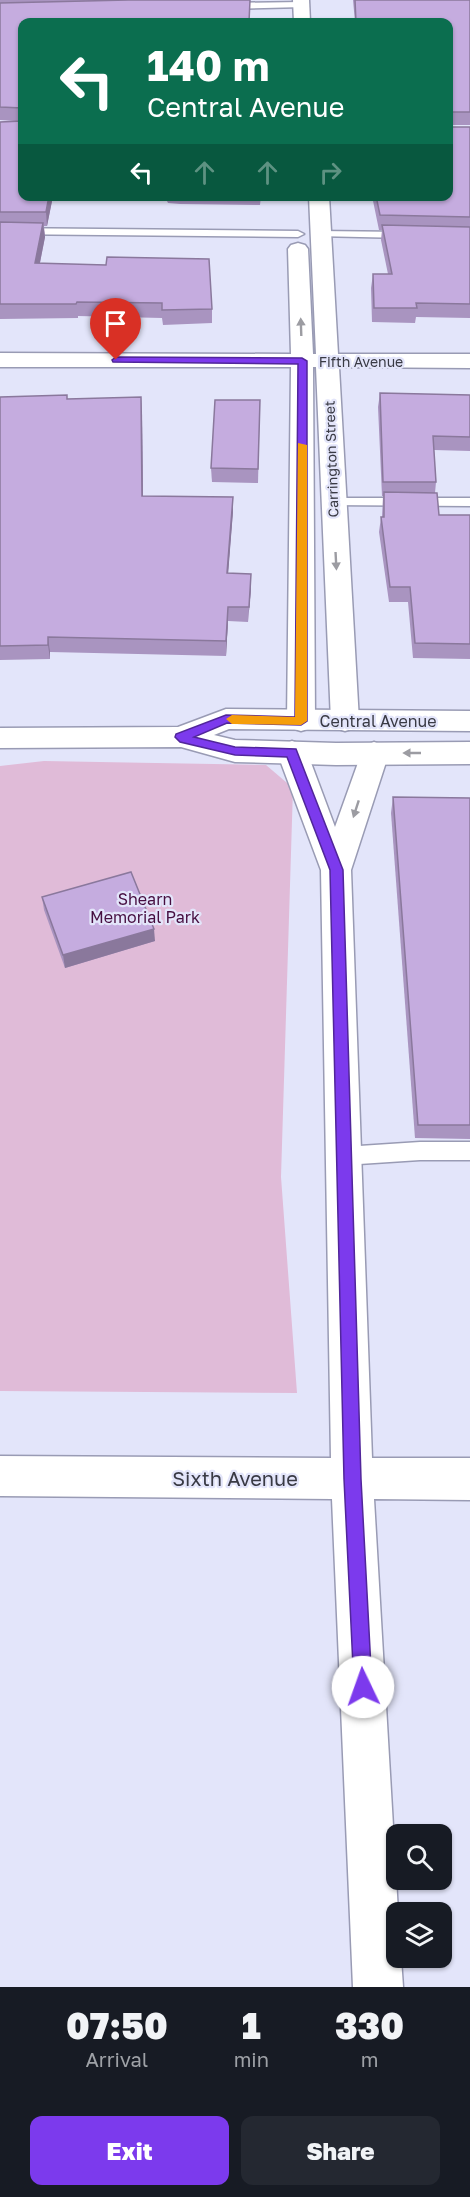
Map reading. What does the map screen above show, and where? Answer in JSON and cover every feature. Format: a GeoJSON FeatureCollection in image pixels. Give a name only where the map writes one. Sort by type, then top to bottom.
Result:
{"type":"FeatureCollection","features":[{"type":"Feature","properties":{"kind":"street"},"geometry":{"type":"LineString","coordinates":[[301,3],[302,18]]}},
{"type":"Feature","properties":{"kind":"street","name":"Carrington Street"},"geometry":{"type":"LineString","coordinates":[[299,201],[308,234],[327,361],[332,502],[345,721]]}},
{"type":"Feature","properties":{"kind":"street","name":"Carrington Street"},"geometry":{"type":"LineString","coordinates":[[301,721],[302,361],[308,234],[318,201]]}},
{"type":"Feature","properties":{"kind":"street","name":"Fifth Avenue"},"geometry":{"type":"LineString","coordinates":[[0,360],[470,361]]}},
{"type":"Feature","properties":{"kind":"street","name":"Central Avenue"},"geometry":{"type":"LineString","coordinates":[[180,737],[226,719],[470,721]]}},
{"type":"Feature","properties":{"kind":"street","name":"Central Avenue"},"geometry":{"type":"LineString","coordinates":[[0,738],[180,737],[235,751],[470,753]]}},
{"type":"Feature","properties":{"kind":"street"},"geometry":{"type":"LineString","coordinates":[[291,752],[336,870],[352,1479],[378,1987]]}},
{"type":"Feature","properties":{"kind":"street"},"geometry":{"type":"LineString","coordinates":[[336,870],[374,753]]}},
{"type":"Feature","properties":{"kind":"street","name":"Sixth Avenue"},"geometry":{"type":"LineString","coordinates":[[0,1476],[470,1479]]}},
{"type":"Feature","properties":{"kind":"lane"},"geometry":{"type":"LineString","coordinates":[[220,6],[301,3]]}},
{"type":"Feature","properties":{"kind":"lane"},"geometry":{"type":"LineString","coordinates":[[0,231],[412,235]]}},
{"type":"Feature","properties":{"kind":"lane"},"geometry":{"type":"LineString","coordinates":[[332,502],[470,502]]}},
{"type":"Feature","properties":{"kind":"lane"},"geometry":{"type":"LineString","coordinates":[[344,1156],[420,1151],[470,1151]]}},
{"type":"Feature","properties":{"kind":"green space","name":"Shearn Memorial Park"},"geometry":{"type":"Polygon","coordinates":[[[44,761],[266,765],[293,788],[281,1177],[297,1393],[0,1391],[0,766],[44,761]]]}},
{"type":"Feature","properties":{"kind":"building"},"geometry":{"type":"Polygon","coordinates":[[[250,0],[249,18],[18,18],[18,108],[0,107],[0,3],[250,0]]]}},
{"type":"Feature","properties":{"kind":"building"},"geometry":{"type":"Polygon","coordinates":[[[355,0],[470,0],[470,112],[453,112],[453,18],[356,18],[355,0]]]}},
{"type":"Feature","properties":{"kind":"building"},"geometry":{"type":"Polygon","coordinates":[[[18,121],[18,201],[48,201],[46,212],[0,212],[0,122],[18,121]]]}},
{"type":"Feature","properties":{"kind":"building"},"geometry":{"type":"Polygon","coordinates":[[[453,127],[470,127],[470,217],[380,215],[377,201],[453,201],[453,127]]]}},
{"type":"Feature","properties":{"kind":"building"},"geometry":{"type":"Polygon","coordinates":[[[0,222],[43,223],[35,263],[106,265],[107,257],[209,259],[212,309],[162,310],[162,303],[0,304],[0,222]]]}},
{"type":"Feature","properties":{"kind":"building"},"geometry":{"type":"Polygon","coordinates":[[[382,225],[470,227],[470,304],[416,303],[417,308],[374,308],[373,274],[392,274],[382,225]]]}},
{"type":"Feature","properties":{"kind":"building"},"geometry":{"type":"Polygon","coordinates":[[[380,393],[470,395],[470,437],[433,436],[436,482],[383,482],[380,393]]]}},
{"type":"Feature","properties":{"kind":"building"},"geometry":{"type":"Polygon","coordinates":[[[67,395],[67,399],[141,397],[142,496],[233,497],[227,573],[251,574],[249,607],[228,607],[226,641],[48,637],[48,645],[0,646],[0,397],[67,395]]]}},
{"type":"Feature","properties":{"kind":"building"},"geometry":{"type":"Polygon","coordinates":[[[215,400],[260,400],[258,469],[211,468],[215,400]]]}},
{"type":"Feature","properties":{"kind":"building"},"geometry":{"type":"Polygon","coordinates":[[[384,492],[437,493],[439,515],[470,515],[470,644],[415,643],[410,587],[390,587],[381,517],[384,517],[384,492]]]}},
{"type":"Feature","properties":{"kind":"building"},"geometry":{"type":"Polygon","coordinates":[[[393,797],[470,798],[470,1125],[418,1125],[393,797]]]}},
{"type":"Feature","properties":{"kind":"building"},"geometry":{"type":"Polygon","coordinates":[[[131,872],[154,929],[63,955],[42,897],[131,872]]]}},
{"type":"Feature","properties":{"kind":"slow traffic"},"geometry":{"type":"LineString","coordinates":[[232,719],[301,721],[302,445]]}},
{"type":"Feature","properties":{"kind":"route"},"geometry":{"type":"LineString","coordinates":[[116,360],[302,361],[301,721],[226,719],[180,737],[235,751],[291,752],[336,870],[352,1479],[363,1687]]}}]}
